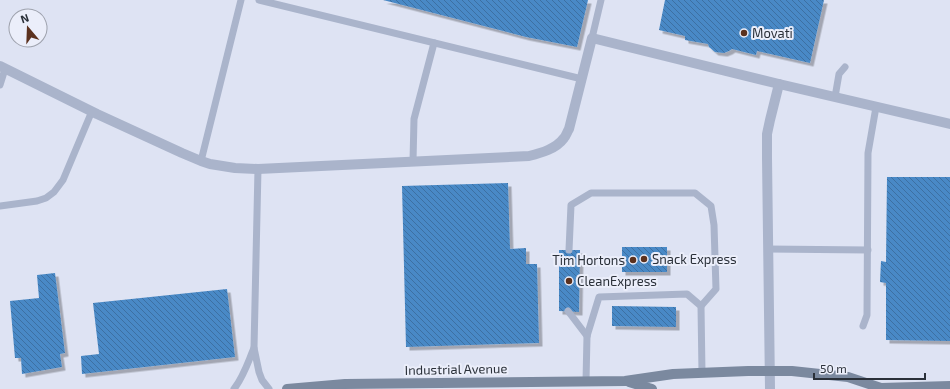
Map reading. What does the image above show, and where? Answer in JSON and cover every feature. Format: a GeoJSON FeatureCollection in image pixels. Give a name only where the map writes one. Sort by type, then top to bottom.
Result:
{"type":"FeatureCollection","features":[{"type":"Feature","properties":{"kind":"main road","name":"Industrial Avenue"},"geometry":{"type":"LineString","coordinates":[[287,389],[625,380],[673,374],[748,371],[792,371],[848,377],[879,389],[950,386]]}},
{"type":"Feature","properties":{"kind":"main road","name":"Industrial Avenue"},"geometry":{"type":"LineString","coordinates":[[625,380],[652,389]]}},
{"type":"Feature","properties":{"kind":"street"},"geometry":{"type":"LineString","coordinates":[[3,67],[182,153],[210,164],[235,168],[258,169],[529,156],[540,154],[558,145],[569,129],[592,38],[950,124]]}},
{"type":"Feature","properties":{"kind":"street"},"geometry":{"type":"LineString","coordinates":[[770,389],[767,134],[779,84]]}},
{"type":"Feature","properties":{"kind":"lane"},"geometry":{"type":"LineString","coordinates":[[201,161],[241,0]]}},
{"type":"Feature","properties":{"kind":"lane"},"geometry":{"type":"LineString","coordinates":[[259,0],[582,79]]}},
{"type":"Feature","properties":{"kind":"lane"},"geometry":{"type":"LineString","coordinates":[[592,38],[601,0]]}},
{"type":"Feature","properties":{"kind":"lane"},"geometry":{"type":"LineString","coordinates":[[413,161],[414,119],[434,43]]}},
{"type":"Feature","properties":{"kind":"lane"},"geometry":{"type":"LineString","coordinates":[[0,85],[3,67]]}},
{"type":"Feature","properties":{"kind":"lane"},"geometry":{"type":"LineString","coordinates":[[835,97],[839,74],[845,67]]}},
{"type":"Feature","properties":{"kind":"lane"},"geometry":{"type":"LineString","coordinates":[[863,326],[867,315],[868,153],[876,107]]}},
{"type":"Feature","properties":{"kind":"lane"},"geometry":{"type":"LineString","coordinates":[[0,206],[40,200],[46,198],[54,192],[62,180],[92,111]]}},
{"type":"Feature","properties":{"kind":"lane"},"geometry":{"type":"LineString","coordinates":[[258,169],[254,348],[259,372],[262,380],[269,389]]}},
{"type":"Feature","properties":{"kind":"lane"},"geometry":{"type":"LineString","coordinates":[[569,250],[571,205],[591,193],[695,193],[711,206],[714,225],[716,289],[701,306],[702,373]]}},
{"type":"Feature","properties":{"kind":"lane"},"geometry":{"type":"LineString","coordinates":[[768,249],[868,250]]}},
{"type":"Feature","properties":{"kind":"lane"},"geometry":{"type":"LineString","coordinates":[[586,381],[587,336],[599,297],[687,294],[701,306]]}},
{"type":"Feature","properties":{"kind":"lane"},"geometry":{"type":"LineString","coordinates":[[568,312],[587,336]]}},
{"type":"Feature","properties":{"kind":"lane"},"geometry":{"type":"LineString","coordinates":[[234,389],[244,374],[254,348]]}},
{"type":"Feature","properties":{"kind":"building"},"geometry":{"type":"Polygon","coordinates":[[[383,0],[588,0],[577,47],[526,37],[383,0]]]}},
{"type":"Feature","properties":{"kind":"building","name":"Movati"},"geometry":{"type":"Polygon","coordinates":[[[665,0],[824,0],[810,63],[757,51],[756,55],[732,49],[724,53],[715,52],[709,47],[708,44],[685,40],[685,36],[659,30],[665,0]]]}},
{"type":"Feature","properties":{"kind":"building"},"geometry":{"type":"Polygon","coordinates":[[[887,177],[950,177],[950,341],[886,340],[886,283],[880,282],[881,261],[886,262],[887,177]]]}},
{"type":"Feature","properties":{"kind":"building"},"geometry":{"type":"Polygon","coordinates":[[[508,183],[510,249],[526,248],[526,264],[537,264],[539,343],[406,347],[402,186],[508,183]]]}},
{"type":"Feature","properties":{"kind":"building","name":"Snack Express"},"geometry":{"type":"Polygon","coordinates":[[[622,247],[667,247],[667,272],[622,272],[622,247]]]}},
{"type":"Feature","properties":{"kind":"building","name":"CleanExpress"},"geometry":{"type":"Polygon","coordinates":[[[559,250],[580,250],[579,312],[559,311],[559,250]]]}},
{"type":"Feature","properties":{"kind":"building"},"geometry":{"type":"Polygon","coordinates":[[[55,273],[65,353],[60,354],[62,367],[22,374],[21,358],[15,358],[10,301],[39,298],[37,275],[55,273]]]}},
{"type":"Feature","properties":{"kind":"building"},"geometry":{"type":"Polygon","coordinates":[[[227,289],[235,357],[82,374],[81,356],[99,354],[93,303],[227,289]]]}},
{"type":"Feature","properties":{"kind":"building"},"geometry":{"type":"Polygon","coordinates":[[[612,306],[676,307],[676,327],[612,326],[612,306]]]}},
{"type":"Feature","properties":{"kind":"place","name":"Movati"},"geometry":{"type":"Point","coordinates":[744,33]}},
{"type":"Feature","properties":{"kind":"place","name":"Snack Express"},"geometry":{"type":"Point","coordinates":[644,259]}},
{"type":"Feature","properties":{"kind":"place","name":"Tim Hortons"},"geometry":{"type":"Point","coordinates":[633,260]}},
{"type":"Feature","properties":{"kind":"place","name":"CleanExpress"},"geometry":{"type":"Point","coordinates":[569,281]}}]}
